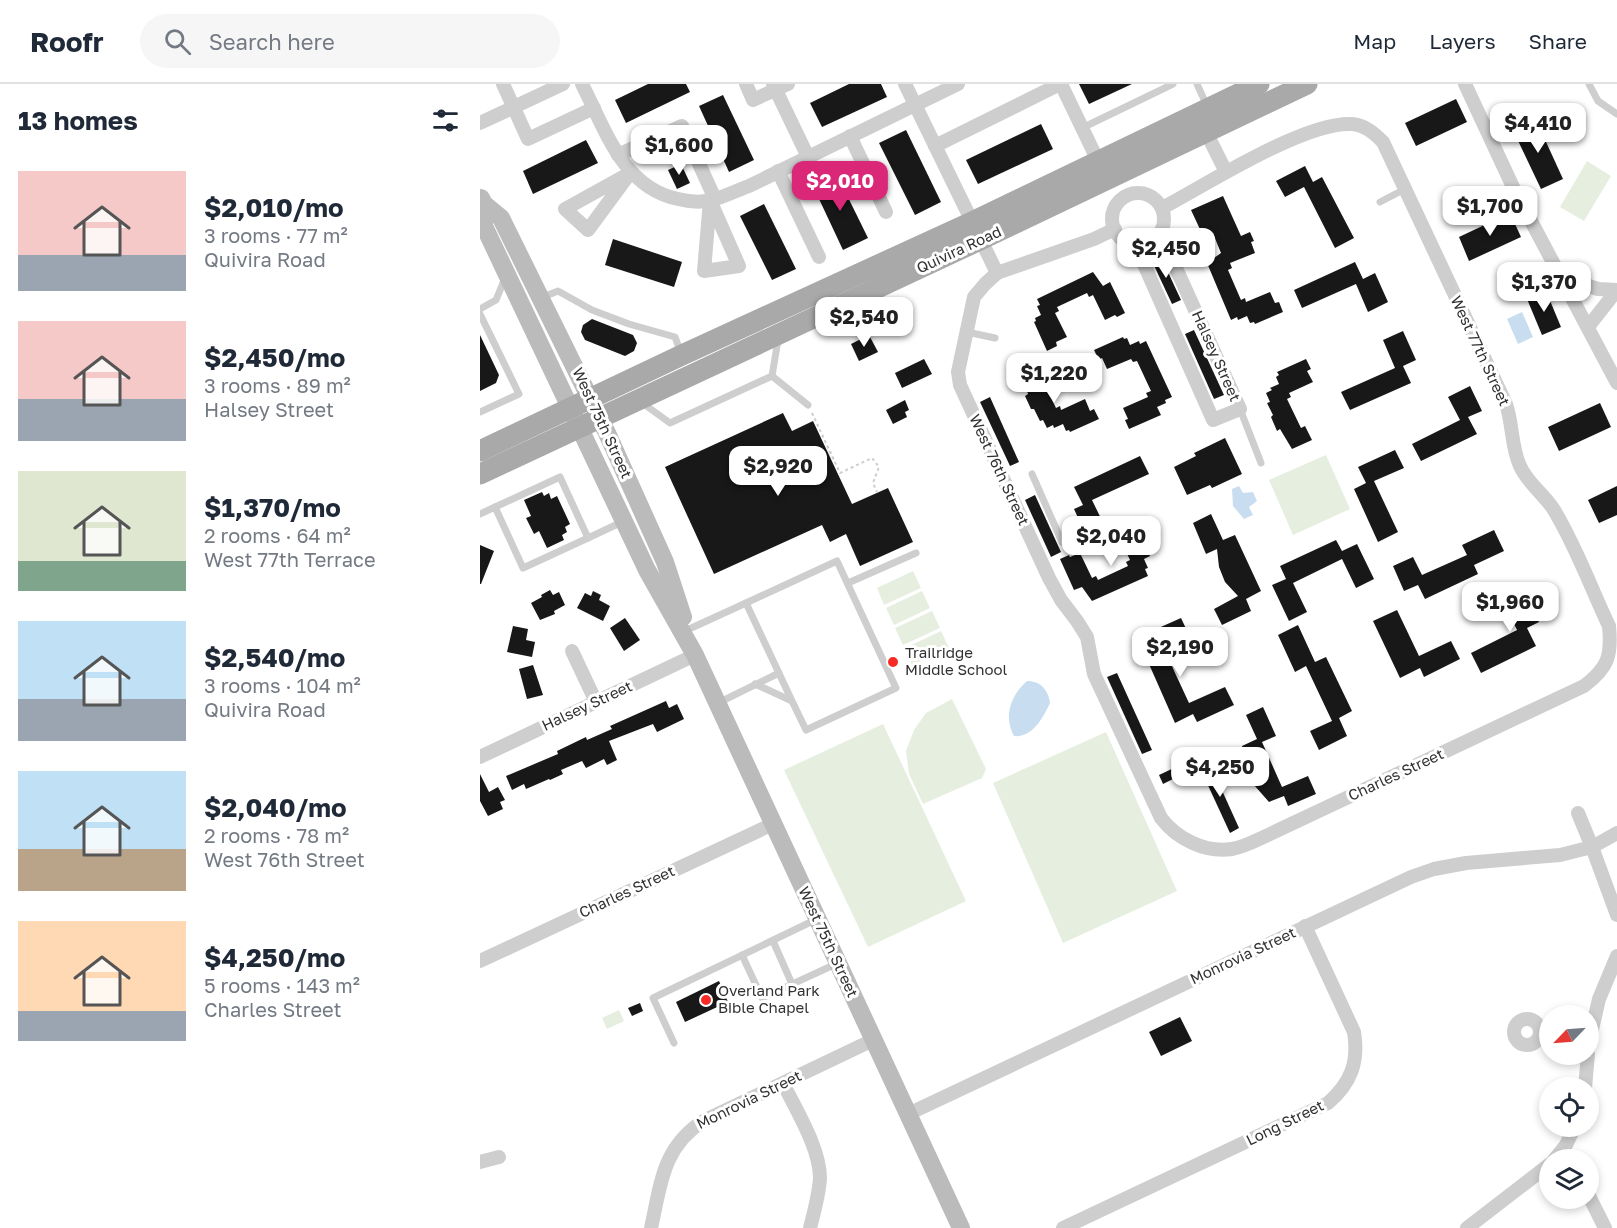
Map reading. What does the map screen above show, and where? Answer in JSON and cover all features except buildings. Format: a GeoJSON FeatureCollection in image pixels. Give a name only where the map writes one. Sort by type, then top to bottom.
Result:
{"type":"FeatureCollection","features":[{"type":"Feature","properties":{"kind":"main road","name":"Quivira Road"},"geometry":{"type":"LineString","coordinates":[[480,451],[682,355],[977,230],[1098,161],[1204,118],[1307,84]]}},
{"type":"Feature","properties":{"kind":"main road","name":"Quivira Road"},"geometry":{"type":"LineString","coordinates":[[480,474],[779,335],[977,230],[1204,118],[1254,85]]}},
{"type":"Feature","properties":{"kind":"main road","name":"West 75th Street"},"geometry":{"type":"LineString","coordinates":[[481,203],[484,226],[506,275],[647,570],[695,655],[961,1228]]}},
{"type":"Feature","properties":{"kind":"main road","name":"West 75th Street"},"geometry":{"type":"LineString","coordinates":[[481,203],[501,218],[591,398],[665,562],[695,655]]}},
{"type":"Feature","properties":{"kind":"street"},"geometry":{"type":"LineString","coordinates":[[502,84],[528,139],[594,108]]}},
{"type":"Feature","properties":{"kind":"street"},"geometry":{"type":"LineString","coordinates":[[480,123],[563,84]]}},
{"type":"Feature","properties":{"kind":"street"},"geometry":{"type":"LineString","coordinates":[[582,84],[618,155],[630,173],[653,192],[684,201],[713,200],[958,84]]}},
{"type":"Feature","properties":{"kind":"street"},"geometry":{"type":"LineString","coordinates":[[746,84],[753,100],[779,86],[808,157]]}},
{"type":"Feature","properties":{"kind":"street"},"geometry":{"type":"LineString","coordinates":[[905,84],[997,273],[1094,239],[1115,229]]}},
{"type":"Feature","properties":{"kind":"street"},"geometry":{"type":"LineString","coordinates":[[935,146],[1060,84],[1098,161]]}},
{"type":"Feature","properties":{"kind":"street"},"geometry":{"type":"LineString","coordinates":[[1465,84],[1513,187],[1617,383]]}},
{"type":"Feature","properties":{"kind":"street"},"geometry":{"type":"LineString","coordinates":[[1162,208],[1226,172],[1204,118]]}},
{"type":"Feature","properties":{"kind":"street","name":"West 77th Street"},"geometry":{"type":"LineString","coordinates":[[1226,172],[1312,131],[1351,124],[1373,133],[1383,142],[1506,404],[1520,467],[1530,483],[1552,508],[1609,626],[1611,645],[1606,664],[1595,678]]}},
{"type":"Feature","properties":{"kind":"street"},"geometry":{"type":"LineString","coordinates":[[618,155],[682,126],[713,200],[719,222],[739,266],[704,271],[713,200]]}},
{"type":"Feature","properties":{"kind":"street"},"geometry":{"type":"LineString","coordinates":[[850,136],[886,212]]}},
{"type":"Feature","properties":{"kind":"street"},"geometry":{"type":"LineString","coordinates":[[778,171],[819,257]]}},
{"type":"Feature","properties":{"kind":"street"},"geometry":{"type":"LineString","coordinates":[[630,173],[588,230],[565,209],[574,204],[630,173]]}},
{"type":"Feature","properties":{"kind":"street"},"geometry":{"type":"LineString","coordinates":[[1140,193],[1149,195],[1162,208],[1163,225],[1160,233],[1148,243],[1135,244],[1125,241],[1115,229],[1112,220],[1113,212],[1124,197],[1140,193]]}},
{"type":"Feature","properties":{"kind":"street","name":"Halsey Street"},"geometry":{"type":"LineString","coordinates":[[1135,244],[1213,420],[1240,409],[1160,233]]}},
{"type":"Feature","properties":{"kind":"street","name":"West 76th Street"},"geometry":{"type":"LineString","coordinates":[[997,273],[975,297],[958,372],[960,385],[1049,578],[1061,600],[1087,637],[1094,674],[1161,818],[1168,826],[1193,843]]}},
{"type":"Feature","properties":{"kind":"street"},"geometry":{"type":"LineString","coordinates":[[1561,277],[1598,289],[1617,290]]}},
{"type":"Feature","properties":{"kind":"street"},"geometry":{"type":"LineString","coordinates":[[1588,327],[1617,290]]}},
{"type":"Feature","properties":{"kind":"street"},"geometry":{"type":"LineString","coordinates":[[572,651],[597,702]]}},
{"type":"Feature","properties":{"kind":"street","name":"Halsey Street"},"geometry":{"type":"LineString","coordinates":[[480,757],[695,655]]}},
{"type":"Feature","properties":{"kind":"street","name":"Charles Street"},"geometry":{"type":"LineString","coordinates":[[1193,843],[1218,849],[1233,849],[1252,842],[1584,686],[1595,678]]}},
{"type":"Feature","properties":{"kind":"street"},"geometry":{"type":"LineString","coordinates":[[1578,813],[1617,915]]}},
{"type":"Feature","properties":{"kind":"street","name":"Charles Street"},"geometry":{"type":"LineString","coordinates":[[480,961],[773,824]]}},
{"type":"Feature","properties":{"kind":"street","name":"Monrovia Street"},"geometry":{"type":"LineString","coordinates":[[908,1114],[1386,888],[1434,869],[1466,863],[1560,855],[1592,847],[1617,833]]}},
{"type":"Feature","properties":{"kind":"street","name":"Long Street"},"geometry":{"type":"LineString","coordinates":[[1063,1228],[1328,1103],[1339,1094],[1350,1079],[1355,1064],[1357,1048],[1354,1032],[1305,926]]}},
{"type":"Feature","properties":{"kind":"street"},"geometry":{"type":"LineString","coordinates":[[1598,1005],[1616,963]]}},
{"type":"Feature","properties":{"kind":"street","name":"Monrovia Street"},"geometry":{"type":"LineString","coordinates":[[651,1228],[670,1156],[678,1142],[690,1130],[703,1121],[873,1040]]}},
{"type":"Feature","properties":{"kind":"street"},"geometry":{"type":"LineString","coordinates":[[783,1083],[818,1161],[820,1177],[818,1194],[810,1228]]}},
{"type":"Feature","properties":{"kind":"street"},"geometry":{"type":"LineString","coordinates":[[480,1162],[499,1157]]}},
{"type":"Feature","properties":{"kind":"street"},"geometry":{"type":"LineString","coordinates":[[1467,1228],[1539,1174]]}},
{"type":"Feature","properties":{"kind":"street"},"geometry":{"type":"LineString","coordinates":[[1596,1209],[1605,1228]]}},
{"type":"Feature","properties":{"kind":"lane"},"geometry":{"type":"LineString","coordinates":[[1082,128],[1173,84]]}},
{"type":"Feature","properties":{"kind":"lane"},"geometry":{"type":"LineString","coordinates":[[1197,84],[1204,118]]}},
{"type":"Feature","properties":{"kind":"lane"},"geometry":{"type":"LineString","coordinates":[[1589,84],[1598,102],[1617,114]]}},
{"type":"Feature","properties":{"kind":"lane"},"geometry":{"type":"LineString","coordinates":[[1380,202],[1405,189]]}},
{"type":"Feature","properties":{"kind":"lane"},"geometry":{"type":"LineString","coordinates":[[480,309],[496,300],[506,275]]}},
{"type":"Feature","properties":{"kind":"lane"},"geometry":{"type":"LineString","coordinates":[[542,298],[558,291],[592,310],[629,324],[675,337],[682,355]]}},
{"type":"Feature","properties":{"kind":"lane"},"geometry":{"type":"LineString","coordinates":[[480,314],[519,394],[480,412]]}},
{"type":"Feature","properties":{"kind":"lane"},"geometry":{"type":"LineString","coordinates":[[967,332],[995,338]]}},
{"type":"Feature","properties":{"kind":"lane"},"geometry":{"type":"LineString","coordinates":[[772,376],[779,335]]}},
{"type":"Feature","properties":{"kind":"lane"},"geometry":{"type":"LineString","coordinates":[[639,400],[670,423],[772,376]]}},
{"type":"Feature","properties":{"kind":"lane"},"geometry":{"type":"LineString","coordinates":[[772,376],[808,405]]}},
{"type":"Feature","properties":{"kind":"lane"},"geometry":{"type":"LineString","coordinates":[[1240,409],[1261,463]]}},
{"type":"Feature","properties":{"kind":"lane"},"geometry":{"type":"LineString","coordinates":[[1032,474],[1062,542]]}},
{"type":"Feature","properties":{"kind":"lane"},"geometry":{"type":"LineString","coordinates":[[480,514],[560,477],[588,538]]}},
{"type":"Feature","properties":{"kind":"lane"},"geometry":{"type":"LineString","coordinates":[[495,507],[523,567],[624,521]]}},
{"type":"Feature","properties":{"kind":"lane"},"geometry":{"type":"LineString","coordinates":[[848,583],[916,553]]}},
{"type":"Feature","properties":{"kind":"lane"},"geometry":{"type":"LineString","coordinates":[[687,630],[837,561],[896,688],[806,730],[746,603]]}},
{"type":"Feature","properties":{"kind":"lane"},"geometry":{"type":"LineString","coordinates":[[717,703],[779,673]]}},
{"type":"Feature","properties":{"kind":"lane"},"geometry":{"type":"LineString","coordinates":[[755,684],[792,700]]}},
{"type":"Feature","properties":{"kind":"lane"},"geometry":{"type":"LineString","coordinates":[[674,1043],[653,998],[817,919]]}},
{"type":"Feature","properties":{"kind":"lane"},"geometry":{"type":"LineString","coordinates":[[773,941],[792,984]]}},
{"type":"Feature","properties":{"kind":"lane"},"geometry":{"type":"LineString","coordinates":[[742,955],[762,998],[838,963]]}},
{"type":"Feature","properties":{"kind":"path"},"geometry":{"type":"LineString","coordinates":[[808,405],[840,473],[872,458],[879,467],[873,483],[877,492]]}},
{"type":"Feature","properties":{"kind":"green space"},"geometry":{"type":"Polygon","coordinates":[[[1587,161],[1611,176],[1584,221],[1560,207],[1587,161]]]}},
{"type":"Feature","properties":{"kind":"green space"},"geometry":{"type":"Polygon","coordinates":[[[1326,455],[1350,509],[1293,535],[1269,480],[1326,455]]]}},
{"type":"Feature","properties":{"kind":"green space"},"geometry":{"type":"Polygon","coordinates":[[[913,571],[921,588],[884,605],[877,588],[913,571]]]}},
{"type":"Feature","properties":{"kind":"green space"},"geometry":{"type":"Polygon","coordinates":[[[922,591],[930,608],[894,625],[886,608],[922,591]]]}},
{"type":"Feature","properties":{"kind":"green space"},"geometry":{"type":"Polygon","coordinates":[[[932,611],[940,628],[903,645],[895,628],[932,611]]]}},
{"type":"Feature","properties":{"kind":"green space"},"geometry":{"type":"Polygon","coordinates":[[[941,631],[949,648],[912,665],[905,648],[941,631]]]}},
{"type":"Feature","properties":{"kind":"green space"},"geometry":{"type":"Polygon","coordinates":[[[952,699],[986,769],[982,778],[923,804],[909,774],[906,751],[914,730],[926,713],[952,699]]]}},
{"type":"Feature","properties":{"kind":"green space"},"geometry":{"type":"Polygon","coordinates":[[[883,724],[966,901],[868,947],[784,770],[883,724]]]}},
{"type":"Feature","properties":{"kind":"green space"},"geometry":{"type":"Polygon","coordinates":[[[1106,732],[1177,891],[1063,943],[993,783],[1106,732]]]}},
{"type":"Feature","properties":{"kind":"green space"},"geometry":{"type":"Polygon","coordinates":[[[619,1010],[624,1021],[607,1029],[602,1018],[619,1010]]]}},
{"type":"Feature","properties":{"kind":"water"},"geometry":{"type":"Polygon","coordinates":[[[1522,312],[1533,337],[1518,344],[1507,319],[1522,312]]]}},
{"type":"Feature","properties":{"kind":"water"},"geometry":{"type":"Polygon","coordinates":[[[1239,486],[1243,493],[1253,492],[1257,501],[1249,507],[1253,515],[1244,519],[1233,506],[1232,489],[1239,486]]]}},
{"type":"Feature","properties":{"kind":"water"},"geometry":{"type":"Polygon","coordinates":[[[1027,681],[1043,687],[1050,703],[1036,726],[1026,734],[1014,736],[1009,721],[1010,706],[1027,681]]]}},
{"type":"Feature","properties":{"kind":"place","name":"Trailridge Middle School"},"geometry":{"type":"Point","coordinates":[893,662]}},
{"type":"Feature","properties":{"kind":"place","name":"Overland Park Bible Chapel"},"geometry":{"type":"Point","coordinates":[706,1000]}}]}
